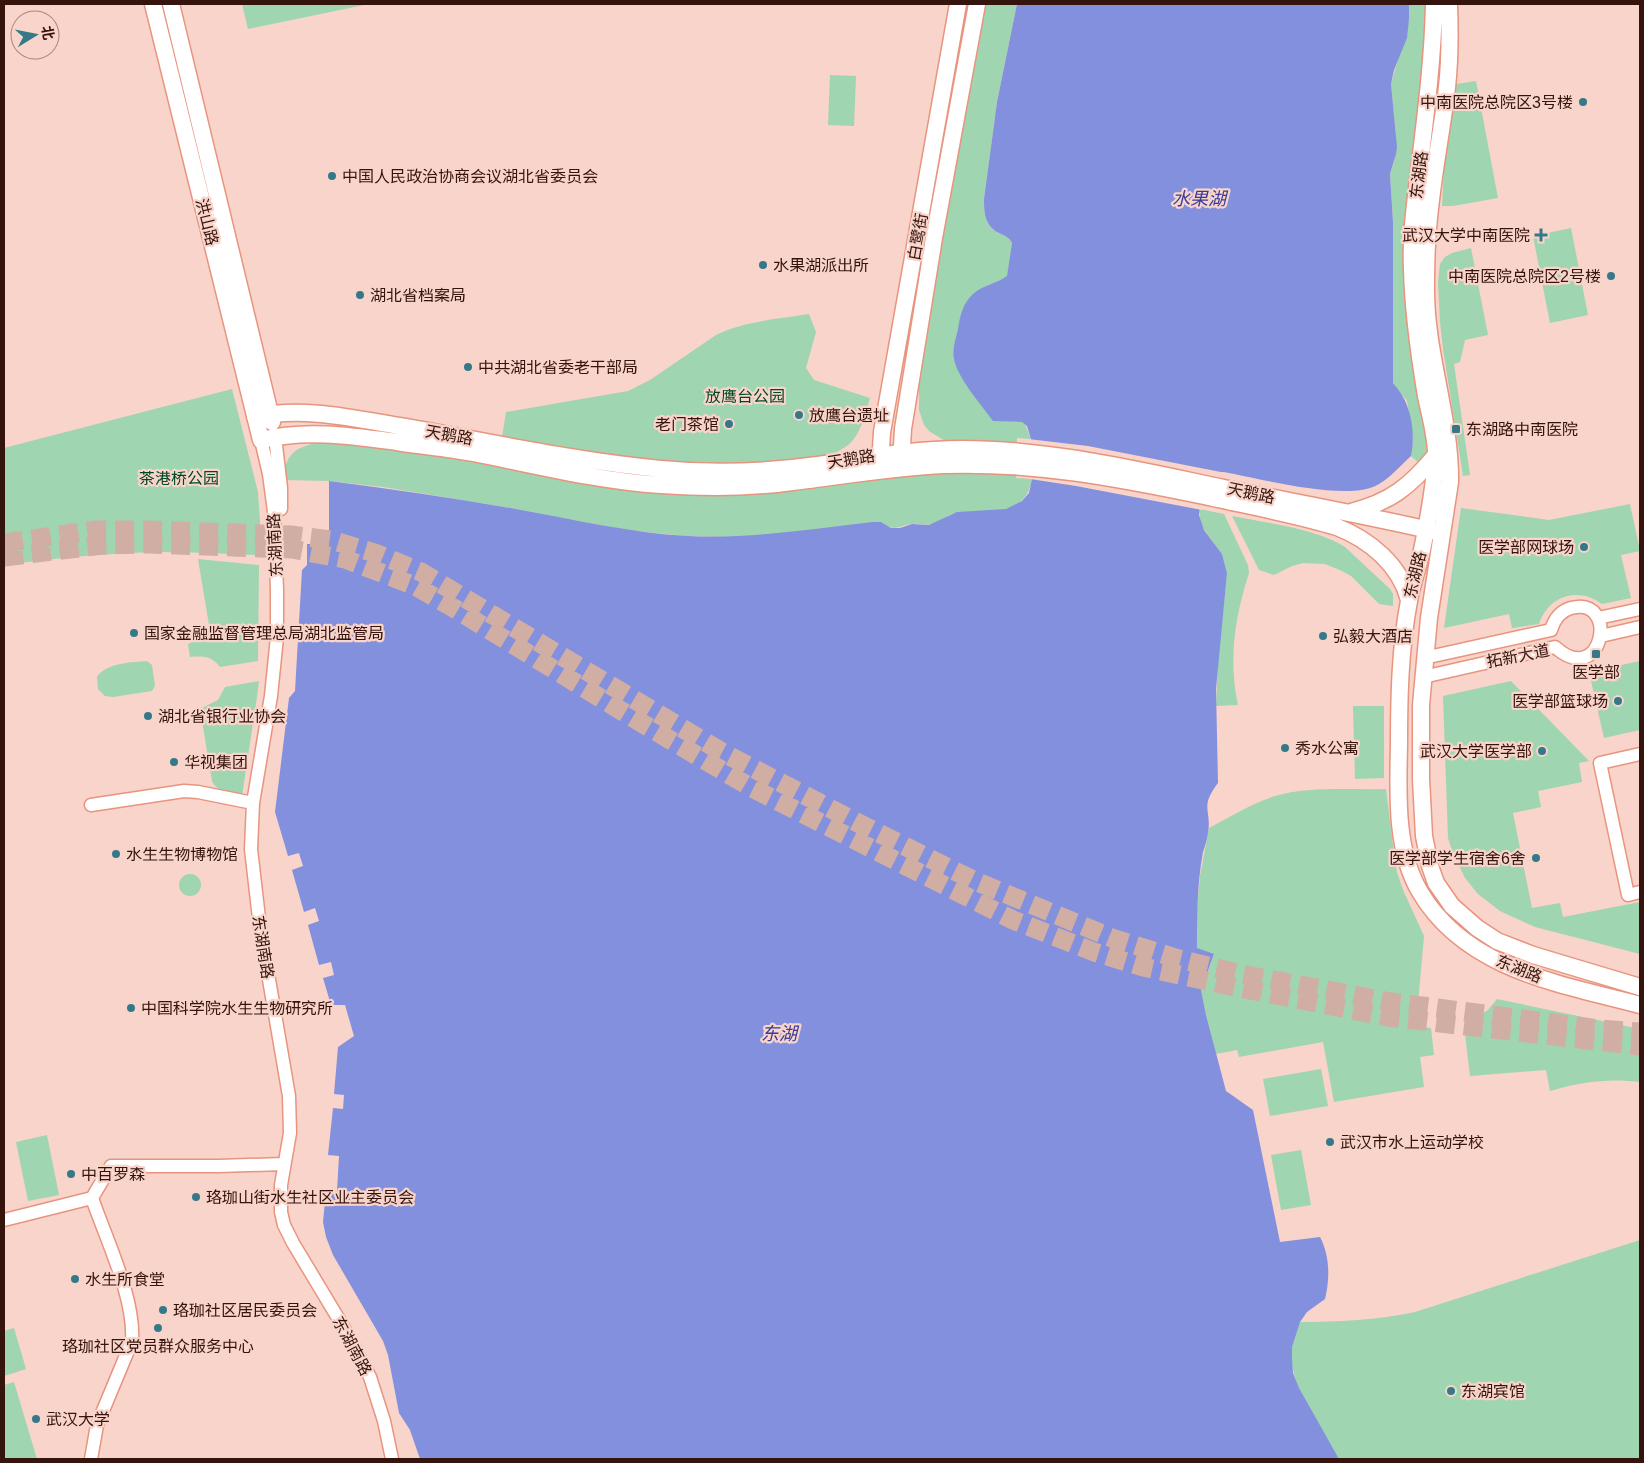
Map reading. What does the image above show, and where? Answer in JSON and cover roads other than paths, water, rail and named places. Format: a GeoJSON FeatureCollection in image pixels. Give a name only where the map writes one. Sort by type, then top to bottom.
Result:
{"type":"FeatureCollection","features":[{"type":"Feature","properties":{"kind":"main road","name":"洪山路"},"geometry":{"type":"LineString","coordinates":[[154,4],[263,415]]}},
{"type":"Feature","properties":{"kind":"main road","name":"洪山路"},"geometry":{"type":"LineString","coordinates":[[171,4],[268,439]]}},
{"type":"Feature","properties":{"kind":"main road","name":"白鹭街"},"geometry":{"type":"LineString","coordinates":[[880,462],[882,432],[958,4]]}},
{"type":"Feature","properties":{"kind":"main road","name":"白鹭街"},"geometry":{"type":"LineString","coordinates":[[901,460],[903,429],[934,238],[977,4]]}},
{"type":"Feature","properties":{"kind":"main road","name":"东湖路"},"geometry":{"type":"LineString","coordinates":[[1434,4],[1430,83],[1414,216],[1412,266],[1417,334],[1436,454],[1426,529],[1409,600],[1399,692],[1398,784],[1404,851],[1410,873],[1428,906],[1449,928],[1466,942],[1500,963],[1532,976],[1640,1005]]}},
{"type":"Feature","properties":{"kind":"main road","name":"东湖路"},"geometry":{"type":"LineString","coordinates":[[1449,4],[1447,85],[1428,226],[1426,272],[1428,320],[1448,439],[1450,482],[1424,658],[1420,739],[1424,836],[1430,866],[1443,895],[1464,918],[1497,941],[1640,987]]}},
{"type":"Feature","properties":{"kind":"main road","name":"天鹅路"},"geometry":{"type":"LineString","coordinates":[[263,415],[302,412],[347,418],[575,458],[666,470],[723,471],[880,462],[964,449],[1016,458],[1084,459],[1221,493],[1352,532],[1377,550],[1388,561],[1406,587],[1409,600]]}},
{"type":"Feature","properties":{"kind":"main road","name":"天鹅路"},"geometry":{"type":"LineString","coordinates":[[268,439],[310,434],[367,438],[470,453],[575,474],[662,485],[723,486],[773,484],[880,462]]}},
{"type":"Feature","properties":{"kind":"main road"},"geometry":{"type":"LineString","coordinates":[[1346,513],[1385,501],[1410,484],[1436,454]]}},
{"type":"Feature","properties":{"kind":"main road","name":"天鹅路"},"geometry":{"type":"LineString","coordinates":[[1221,493],[1346,513],[1442,534]]}},
{"type":"Feature","properties":{"kind":"street","name":"东湖南路"},"geometry":{"type":"LineString","coordinates":[[268,439],[269,474],[274,511],[277,637],[271,696],[253,803],[251,864],[289,1096],[290,1133],[280,1184],[280,1199],[284,1225],[293,1243],[370,1377],[382,1412],[392,1459]]}},
{"type":"Feature","properties":{"kind":"street","name":"拓新大道"},"geometry":{"type":"LineString","coordinates":[[1424,658],[1551,630],[1559,615],[1573,608],[1588,610],[1598,618]]}},
{"type":"Feature","properties":{"kind":"street"},"geometry":{"type":"LineString","coordinates":[[1640,609],[1598,618],[1602,636],[1640,626]]}},
{"type":"Feature","properties":{"kind":"street","name":"拓新大道"},"geometry":{"type":"LineString","coordinates":[[1423,677],[1555,647],[1563,654],[1571,657],[1584,657],[1595,650],[1602,636]]}},
{"type":"Feature","properties":{"kind":"street"},"geometry":{"type":"LineString","coordinates":[[1634,893],[1600,763],[1640,754]]}},
{"type":"Feature","properties":{"kind":"street"},"geometry":{"type":"LineString","coordinates":[[91,805],[184,791],[253,803]]}},
{"type":"Feature","properties":{"kind":"street"},"geometry":{"type":"LineString","coordinates":[[4,1220],[92,1198],[112,1166],[284,1164]]}},
{"type":"Feature","properties":{"kind":"street"},"geometry":{"type":"LineString","coordinates":[[91,1459],[97,1425],[130,1345],[132,1330],[131,1313],[125,1290],[92,1198]]}},
{"type":"Feature","properties":{"kind":"water","name":"东湖"},"geometry":{"type":"Polygon","coordinates":[[[1017,4],[1409,4],[1407,38],[1394,70],[1391,84],[1397,147],[1390,174],[1393,222],[1393,383],[1404,399],[1411,417],[1413,437],[1411,456],[1379,484],[1365,489],[1347,491],[1303,487],[1223,472],[1213,475],[1200,505],[1199,515],[1204,530],[1222,554],[1227,573],[1216,689],[1218,783],[1212,791],[1207,808],[1208,836],[1201,864],[1197,912],[1197,948],[1214,954],[1201,990],[1226,1091],[1253,1110],[1280,1242],[1320,1237],[1326,1252],[1328,1284],[1325,1299],[1307,1312],[1300,1322],[1292,1347],[1292,1359],[1293,1373],[1299,1388],[1339,1459],[420,1459],[410,1430],[399,1413],[388,1355],[383,1341],[333,1255],[326,1237],[323,1222],[326,1191],[337,1191],[339,1156],[328,1155],[333,1108],[343,1109],[344,1095],[334,1094],[338,1047],[354,1036],[345,1005],[331,1005],[323,978],[334,975],[331,962],[319,965],[308,925],[319,921],[315,908],[304,912],[292,870],[303,866],[299,853],[288,856],[275,812],[289,698],[295,691],[302,570],[307,565],[307,544],[324,544],[324,530],[329,530],[329,481],[469,501],[623,529],[711,537],[758,535],[873,522],[881,522],[891,528],[900,528],[912,524],[929,525],[957,512],[1006,509],[1022,501],[1029,493],[1032,479],[1031,439],[1027,426],[1022,422],[993,421],[965,383],[956,367],[954,359],[954,344],[962,310],[967,301],[973,294],[985,286],[1007,276],[1012,243],[1010,239],[994,230],[988,223],[985,215],[984,199],[997,102],[1017,4]]]}},
{"type":"Feature","properties":{"kind":"tunnel"},"geometry":{"type":"LineString","coordinates":[[4,543],[96,530],[150,530],[291,535],[331,540],[375,553],[421,572],[722,752],[975,881],[1112,938],[1179,959],[1241,974],[1391,1002],[1600,1029],[1640,1032]]}},
{"type":"Feature","properties":{"kind":"tunnel"},"geometry":{"type":"LineString","coordinates":[[4,557],[103,545],[148,544],[292,549],[345,559],[415,586],[752,788],[1013,920],[1094,952],[1143,967],[1388,1017],[1640,1046]]}},
{"type":"Feature","properties":{"kind":"place","name":"中南医院总院区3号楼"},"geometry":{"type":"Point","coordinates":[1583,102]}},
{"type":"Feature","properties":{"kind":"place","name":"中国人民政治协商会议湖北省委员会"},"geometry":{"type":"Point","coordinates":[332,176]}},
{"type":"Feature","properties":{"kind":"place","name":"武汉大学中南医院"},"geometry":{"type":"Point","coordinates":[1541,235]}},
{"type":"Feature","properties":{"kind":"place","name":"水果湖派出所"},"geometry":{"type":"Point","coordinates":[763,265]}},
{"type":"Feature","properties":{"kind":"place","name":"中南医院总院区2号楼"},"geometry":{"type":"Point","coordinates":[1611,276]}},
{"type":"Feature","properties":{"kind":"place","name":"湖北省档案局"},"geometry":{"type":"Point","coordinates":[360,295]}},
{"type":"Feature","properties":{"kind":"place","name":"中共湖北省委老干部局"},"geometry":{"type":"Point","coordinates":[468,367]}},
{"type":"Feature","properties":{"kind":"place","name":"放鹰台遗址"},"geometry":{"type":"Point","coordinates":[799,415]}},
{"type":"Feature","properties":{"kind":"place","name":"老门茶馆"},"geometry":{"type":"Point","coordinates":[729,424]}},
{"type":"Feature","properties":{"kind":"place","name":"东湖路中南医院"},"geometry":{"type":"Point","coordinates":[1456,429]}},
{"type":"Feature","properties":{"kind":"place","name":"医学部网球场"},"geometry":{"type":"Point","coordinates":[1584,547]}},
{"type":"Feature","properties":{"kind":"place","name":"国家金融监督管理总局湖北监管局"},"geometry":{"type":"Point","coordinates":[134,633]}},
{"type":"Feature","properties":{"kind":"place","name":"弘毅大酒店"},"geometry":{"type":"Point","coordinates":[1323,636]}},
{"type":"Feature","properties":{"kind":"place","name":"医学部"},"geometry":{"type":"Point","coordinates":[1596,654]}},
{"type":"Feature","properties":{"kind":"place","name":"医学部篮球场"},"geometry":{"type":"Point","coordinates":[1618,701]}},
{"type":"Feature","properties":{"kind":"place","name":"湖北省银行业协会"},"geometry":{"type":"Point","coordinates":[148,716]}},
{"type":"Feature","properties":{"kind":"place","name":"秀水公寓"},"geometry":{"type":"Point","coordinates":[1285,748]}},
{"type":"Feature","properties":{"kind":"place","name":"武汉大学医学部"},"geometry":{"type":"Point","coordinates":[1542,751]}},
{"type":"Feature","properties":{"kind":"place","name":"华视集团"},"geometry":{"type":"Point","coordinates":[174,762]}},
{"type":"Feature","properties":{"kind":"place","name":"水生生物博物馆"},"geometry":{"type":"Point","coordinates":[116,854]}},
{"type":"Feature","properties":{"kind":"place","name":"医学部学生宿舍6舍"},"geometry":{"type":"Point","coordinates":[1536,858]}},
{"type":"Feature","properties":{"kind":"place","name":"中国科学院水生生物研究所"},"geometry":{"type":"Point","coordinates":[131,1008]}},
{"type":"Feature","properties":{"kind":"place","name":"武汉市水上运动学校"},"geometry":{"type":"Point","coordinates":[1330,1142]}},
{"type":"Feature","properties":{"kind":"place","name":"中百罗森"},"geometry":{"type":"Point","coordinates":[71,1174]}},
{"type":"Feature","properties":{"kind":"place","name":"珞珈山街水生社区业主委员会"},"geometry":{"type":"Point","coordinates":[196,1197]}},
{"type":"Feature","properties":{"kind":"place","name":"水生所食堂"},"geometry":{"type":"Point","coordinates":[75,1279]}},
{"type":"Feature","properties":{"kind":"place","name":"珞珈社区居民委员会"},"geometry":{"type":"Point","coordinates":[163,1310]}},
{"type":"Feature","properties":{"kind":"place","name":"珞珈社区党员群众服务中心"},"geometry":{"type":"Point","coordinates":[158,1328]}},
{"type":"Feature","properties":{"kind":"place","name":"东湖宾馆"},"geometry":{"type":"Point","coordinates":[1451,1391]}},
{"type":"Feature","properties":{"kind":"place","name":"武汉大学"},"geometry":{"type":"Point","coordinates":[36,1419]}},
{"type":"Feature","properties":{"kind":"water label","name":"水果湖"},"geometry":{"type":"Point","coordinates":[1199,199]}},
{"type":"Feature","properties":{"kind":"park label","name":"放鹰台公园"},"geometry":{"type":"Point","coordinates":[745,396]}},
{"type":"Feature","properties":{"kind":"park label","name":"茶港桥公园"},"geometry":{"type":"Point","coordinates":[179,478]}}]}
